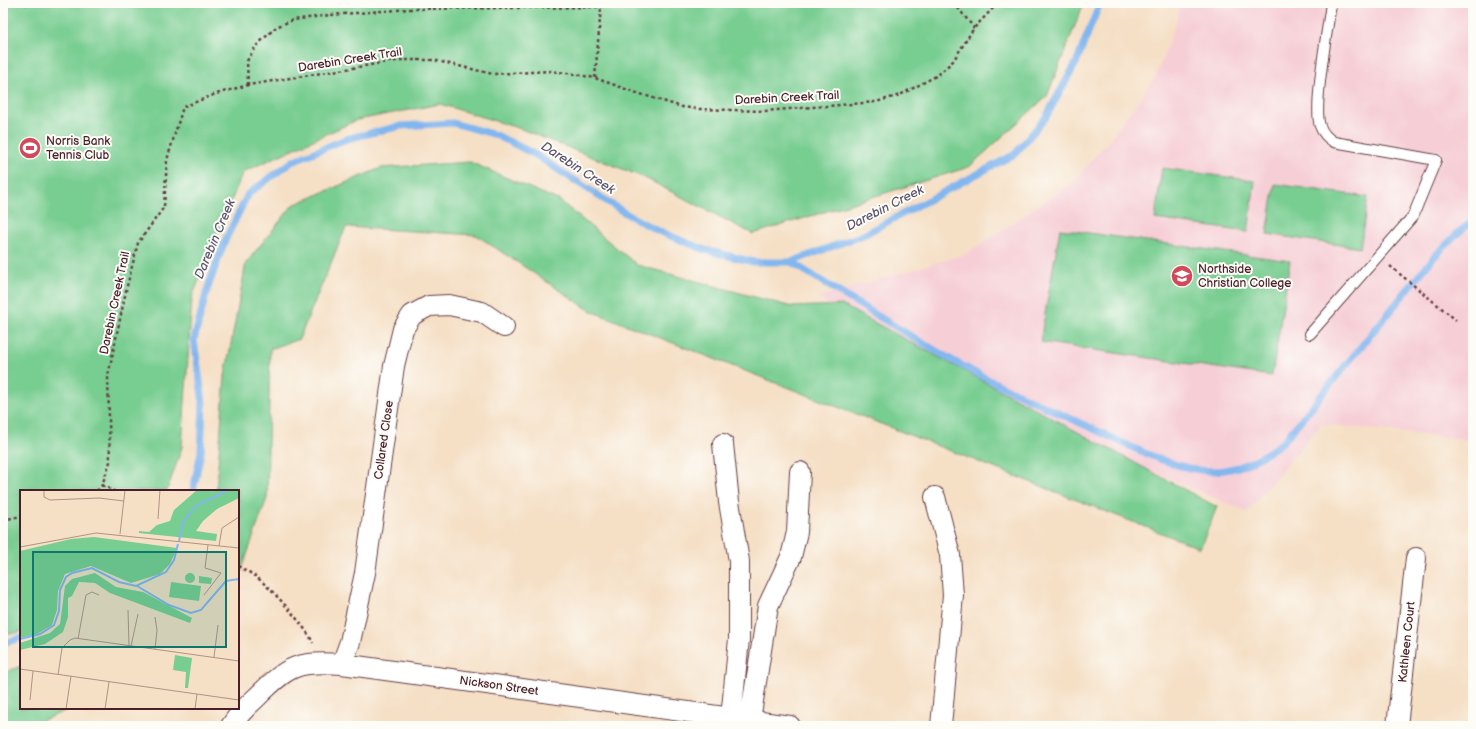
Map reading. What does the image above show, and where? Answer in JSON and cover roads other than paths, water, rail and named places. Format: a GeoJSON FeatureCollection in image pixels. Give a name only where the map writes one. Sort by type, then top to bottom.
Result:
{"type":"FeatureCollection","features":[{"type":"Feature","properties":{"kind":"street","name":"Collared Close"},"geometry":{"type":"LineString","coordinates":[[342,664],[350,642],[366,573],[394,366],[403,329],[412,315],[430,306],[449,305],[482,312],[504,327]]}},
{"type":"Feature","properties":{"kind":"street"},"geometry":{"type":"LineString","coordinates":[[723,444],[729,502],[739,561],[740,719]]}},
{"type":"Feature","properties":{"kind":"street"},"geometry":{"type":"LineString","coordinates":[[740,719],[768,606],[791,557],[798,532],[800,472]]}},
{"type":"Feature","properties":{"kind":"street"},"geometry":{"type":"LineString","coordinates":[[935,497],[950,555],[953,595],[940,726]]}},
{"type":"Feature","properties":{"kind":"street","name":"Kathleen Court"},"geometry":{"type":"LineString","coordinates":[[1397,726],[1416,558]]}},
{"type":"Feature","properties":{"kind":"street","name":"Nickson Street"},"geometry":{"type":"LineString","coordinates":[[231,726],[249,704],[279,675],[299,666],[320,663],[342,664],[790,726]]}},
{"type":"Feature","properties":{"kind":"lane"},"geometry":{"type":"LineString","coordinates":[[1310,334],[1413,216],[1436,160],[1334,142],[1324,135],[1320,125],[1318,106],[1331,3]]}},
{"type":"Feature","properties":{"kind":"waterway","name":"Darebin Creek"},"geometry":{"type":"LineString","coordinates":[[193,490],[201,452],[203,403],[194,340],[207,290],[224,243],[248,194],[293,161],[346,139],[401,126],[453,123],[496,135],[534,154],[625,213],[658,231],[705,250],[754,262],[791,262],[863,235],[1015,154],[1046,117],[1076,63],[1100,3]]}},
{"type":"Feature","properties":{"kind":"waterway"},"geometry":{"type":"LineString","coordinates":[[791,262],[938,352],[1011,391],[1154,457],[1183,467],[1212,471],[1232,469],[1241,466],[1267,453],[1283,442],[1435,256],[1459,232],[1473,221]]}},
{"type":"Feature","properties":{"kind":"waterway","name":"Darebin Creek"},"geometry":{"type":"LineString","coordinates":[[3,643],[20,638]]}},
{"type":"Feature","properties":{"kind":"place","name":"Norris Bank Tennis Club"},"geometry":{"type":"Point","coordinates":[30,148]}},
{"type":"Feature","properties":{"kind":"place","name":"Northside Christian College"},"geometry":{"type":"Point","coordinates":[1182,276]}}]}
